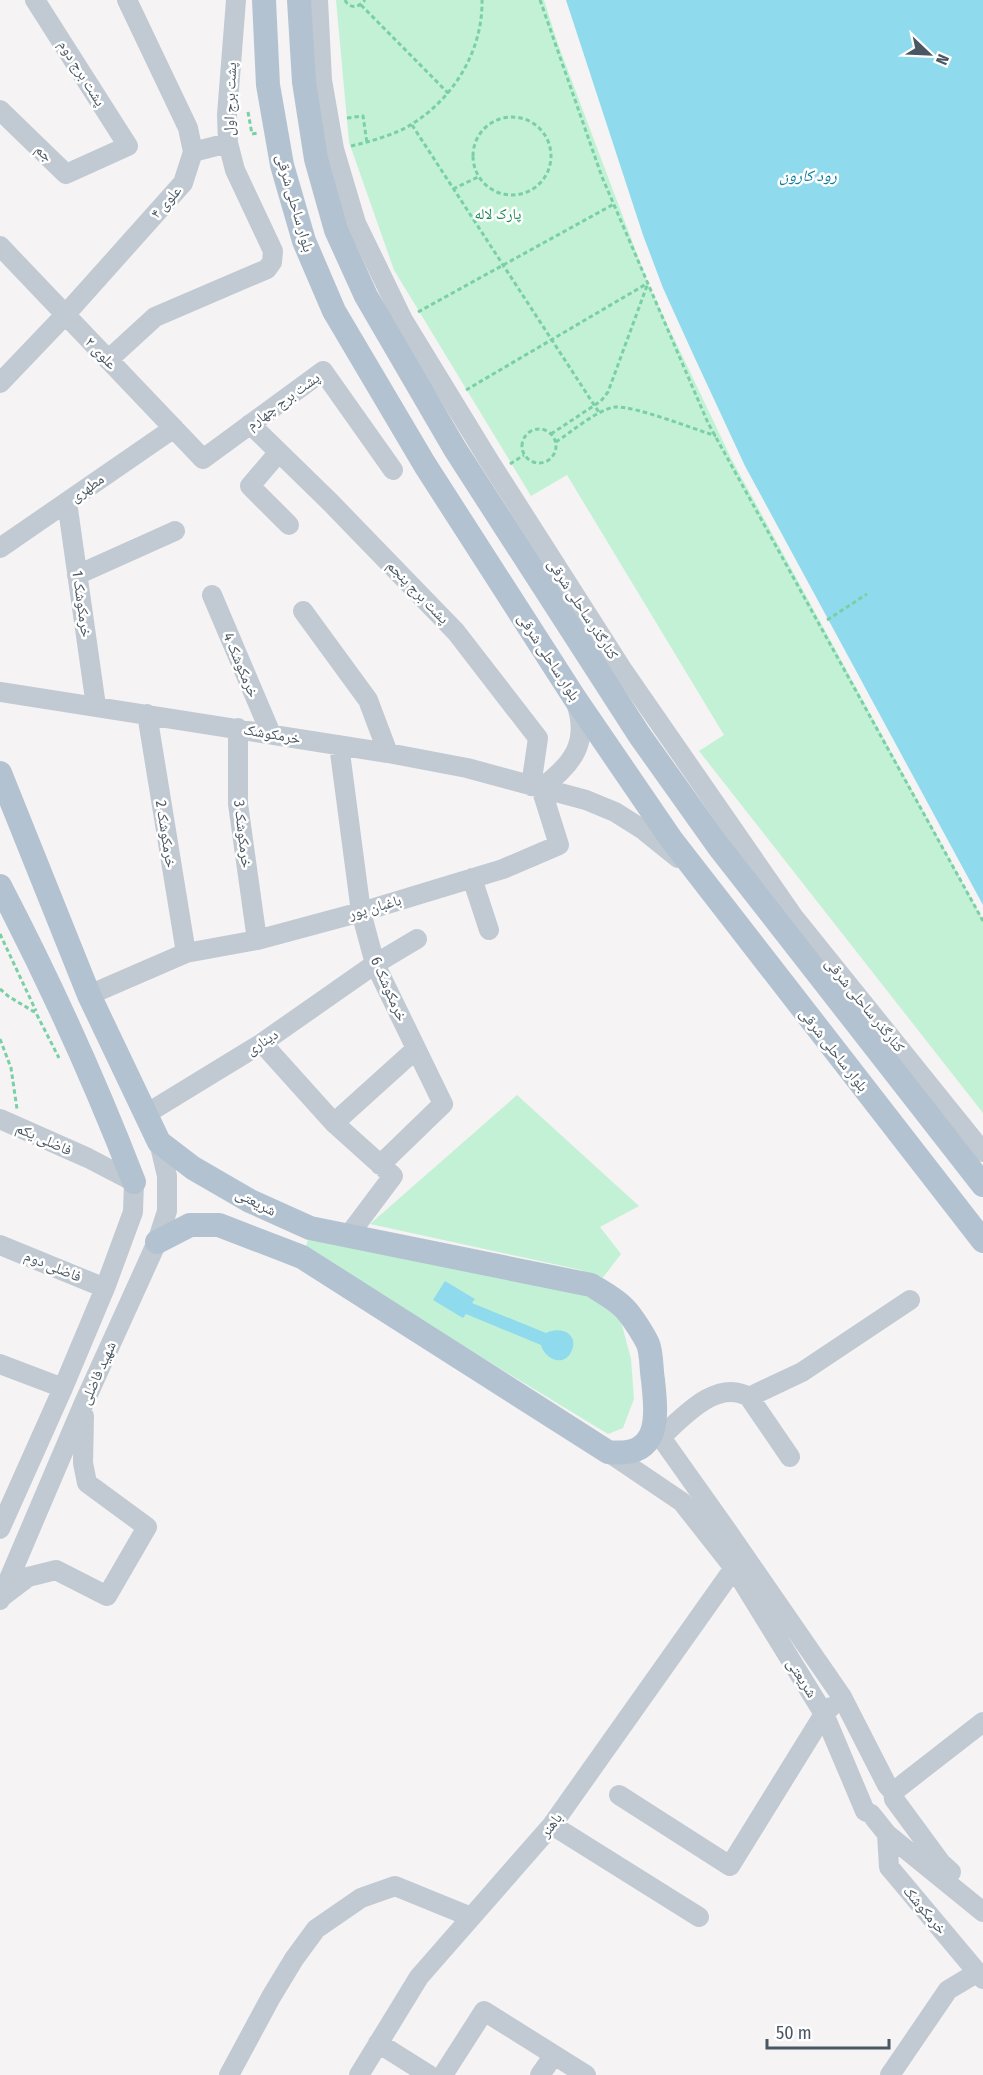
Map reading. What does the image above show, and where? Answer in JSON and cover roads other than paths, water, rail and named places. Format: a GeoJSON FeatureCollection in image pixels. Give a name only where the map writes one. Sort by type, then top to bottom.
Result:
{"type":"FeatureCollection","features":[{"type":"Feature","properties":{"kind":"main road","name":"بلوار ساحلی شرقی"},"geometry":{"type":"LineString","coordinates":[[264,0],[268,85],[282,165],[304,241],[334,311],[425,465],[574,697],[692,869],[983,1241]]}},
{"type":"Feature","properties":{"kind":"main road"},"geometry":{"type":"LineString","coordinates":[[299,0],[304,82],[316,159],[336,230],[366,296],[454,448],[602,680],[664,771],[719,847],[983,1185]]}},
{"type":"Feature","properties":{"kind":"main road","name":"شریعتی"},"geometry":{"type":"LineString","coordinates":[[0,773],[89,995],[159,1142],[193,1168],[250,1201],[310,1228],[591,1285],[625,1309],[648,1344],[658,1433]]}},
{"type":"Feature","properties":{"kind":"main road"},"geometry":{"type":"LineString","coordinates":[[0,886],[29,940],[113,1128],[134,1182]]}},
{"type":"Feature","properties":{"kind":"main road","name":"شریعتی"},"geometry":{"type":"LineString","coordinates":[[157,1242],[190,1225],[219,1225],[302,1257],[608,1452]]}},
{"type":"Feature","properties":{"kind":"main road"},"geometry":{"type":"LineString","coordinates":[[608,1452],[622,1454],[636,1450],[658,1433]]}},
{"type":"Feature","properties":{"kind":"street","name":"پشت برج دوم"},"geometry":{"type":"LineString","coordinates":[[35,0],[128,147]]}},
{"type":"Feature","properties":{"kind":"street"},"geometry":{"type":"LineString","coordinates":[[128,0],[188,128],[193,152],[228,143]]}},
{"type":"Feature","properties":{"kind":"street","name":"پشت برج اول"},"geometry":{"type":"LineString","coordinates":[[108,360],[155,317],[267,269],[272,262],[273,251],[235,170],[228,143],[227,115],[236,0]]}},
{"type":"Feature","properties":{"kind":"street","name":"کنارگذر ساحلی شرقی"},"geometry":{"type":"LineString","coordinates":[[318,0],[322,80],[334,149],[356,223],[403,320],[622,669],[686,758],[793,916],[983,1152]]}},
{"type":"Feature","properties":{"kind":"street","name":"جم"},"geometry":{"type":"LineString","coordinates":[[0,110],[66,174],[128,147]]}},
{"type":"Feature","properties":{"kind":"street","name":"علوی ۴"},"geometry":{"type":"LineString","coordinates":[[0,382],[65,315],[183,183],[193,152]]}},
{"type":"Feature","properties":{"kind":"street","name":"علوی ۲"},"geometry":{"type":"LineString","coordinates":[[0,246],[203,459]]}},
{"type":"Feature","properties":{"kind":"street","name":"پشت برج چهارم"},"geometry":{"type":"LineString","coordinates":[[203,459],[323,371],[393,470]]}},
{"type":"Feature","properties":{"kind":"street","name":"پشت برج پنجم"},"geometry":{"type":"LineString","coordinates":[[250,424],[331,503],[456,632],[538,738],[536,787]]}},
{"type":"Feature","properties":{"kind":"street","name":"مطهری"},"geometry":{"type":"LineString","coordinates":[[0,548],[174,428]]}},
{"type":"Feature","properties":{"kind":"street"},"geometry":{"type":"LineString","coordinates":[[279,452],[250,486],[289,525]]}},
{"type":"Feature","properties":{"kind":"street","name":"خرمکوشک 1"},"geometry":{"type":"LineString","coordinates":[[67,502],[96,706]]}},
{"type":"Feature","properties":{"kind":"street"},"geometry":{"type":"LineString","coordinates":[[77,575],[175,531]]}},
{"type":"Feature","properties":{"kind":"street","name":"خرمکوشک 4"},"geometry":{"type":"LineString","coordinates":[[212,595],[271,734]]}},
{"type":"Feature","properties":{"kind":"street"},"geometry":{"type":"LineString","coordinates":[[303,612],[368,700],[388,753]]}},
{"type":"Feature","properties":{"kind":"street","name":"خرمکوشک"},"geometry":{"type":"LineString","coordinates":[[0,692],[238,728],[467,768],[586,800],[615,812],[692,869]]}},
{"type":"Feature","properties":{"kind":"street"},"geometry":{"type":"LineString","coordinates":[[536,787],[571,762],[581,741],[582,718],[574,697]]}},
{"type":"Feature","properties":{"kind":"street","name":"خرمکوشک 2"},"geometry":{"type":"LineString","coordinates":[[147,714],[186,953]]}},
{"type":"Feature","properties":{"kind":"street","name":"خرمکوشک 3"},"geometry":{"type":"LineString","coordinates":[[238,728],[238,804],[257,940]]}},
{"type":"Feature","properties":{"kind":"street","name":"خرمکوشک 6"},"geometry":{"type":"LineString","coordinates":[[339,745],[361,912],[375,964],[443,1104],[380,1165]]}},
{"type":"Feature","properties":{"kind":"street"},"geometry":{"type":"LineString","coordinates":[[664,771],[686,758]]}},
{"type":"Feature","properties":{"kind":"street","name":"باغبان پور"},"geometry":{"type":"LineString","coordinates":[[89,995],[186,953],[257,940],[361,912],[503,869],[559,845],[536,787]]}},
{"type":"Feature","properties":{"kind":"street"},"geometry":{"type":"LineString","coordinates":[[472,878],[489,930]]}},
{"type":"Feature","properties":{"kind":"street","name":"دیناری"},"geometry":{"type":"LineString","coordinates":[[146,1114],[262,1043],[375,964],[417,939]]}},
{"type":"Feature","properties":{"kind":"street"},"geometry":{"type":"LineString","coordinates":[[262,1043],[334,1123],[393,1176],[348,1236]]}},
{"type":"Feature","properties":{"kind":"street"},"geometry":{"type":"LineString","coordinates":[[334,1123],[416,1049]]}},
{"type":"Feature","properties":{"kind":"street","name":"فاضلی یکم"},"geometry":{"type":"LineString","coordinates":[[8,1123],[88,1158],[134,1182]]}},
{"type":"Feature","properties":{"kind":"street"},"geometry":{"type":"LineString","coordinates":[[88,1158],[100,1158],[113,1150],[113,1128]]}},
{"type":"Feature","properties":{"kind":"street","name":"شهید فاضلی"},"geometry":{"type":"LineString","coordinates":[[0,1599],[84,1403],[157,1242],[167,1211],[167,1176],[159,1142]]}},
{"type":"Feature","properties":{"kind":"street","name":"شهید فاضلی"},"geometry":{"type":"LineString","coordinates":[[2,1517],[63,1388],[105,1288],[133,1212],[134,1182]]}},
{"type":"Feature","properties":{"kind":"street","name":"فاضلی دوم"},"geometry":{"type":"LineString","coordinates":[[0,1245],[105,1288]]}},
{"type":"Feature","properties":{"kind":"street"},"geometry":{"type":"LineString","coordinates":[[749,1397],[802,1372],[910,1300]]}},
{"type":"Feature","properties":{"kind":"street"},"geometry":{"type":"LineString","coordinates":[[0,1364],[63,1388]]}},
{"type":"Feature","properties":{"kind":"street"},"geometry":{"type":"LineString","coordinates":[[658,1433],[697,1405],[718,1394],[729,1391],[740,1392],[749,1397],[790,1457]]}},
{"type":"Feature","properties":{"kind":"street"},"geometry":{"type":"LineString","coordinates":[[0,1599],[28,1577],[57,1570],[107,1596],[147,1527],[87,1483],[83,1463],[84,1403]]}},
{"type":"Feature","properties":{"kind":"street","name":"شریعتی"},"geometry":{"type":"LineString","coordinates":[[658,1433],[842,1697],[891,1792],[937,1867],[983,1911]]}},
{"type":"Feature","properties":{"kind":"street","name":"شریعتی"},"geometry":{"type":"LineString","coordinates":[[608,1452],[682,1502],[734,1568],[824,1714],[860,1796],[862,1806],[887,1834],[983,1898]]}},
{"type":"Feature","properties":{"kind":"street","name":"باهنر"},"geometry":{"type":"LineString","coordinates":[[358,2075],[419,1977],[552,1826],[734,1568]]}},
{"type":"Feature","properties":{"kind":"street"},"geometry":{"type":"LineString","coordinates":[[619,1795],[730,1866],[824,1714],[842,1697]]}},
{"type":"Feature","properties":{"kind":"street"},"geometry":{"type":"LineString","coordinates":[[871,1814],[877,1815],[888,1810],[891,1792],[983,1722]]}},
{"type":"Feature","properties":{"kind":"street"},"geometry":{"type":"LineString","coordinates":[[860,1796],[864,1787],[873,1783],[891,1792]]}},
{"type":"Feature","properties":{"kind":"street"},"geometry":{"type":"LineString","coordinates":[[552,1826],[699,1917]]}},
{"type":"Feature","properties":{"kind":"street","name":"خرمکوشک"},"geometry":{"type":"LineString","coordinates":[[887,1834],[889,1867],[980,1976]]}},
{"type":"Feature","properties":{"kind":"street"},"geometry":{"type":"LineString","coordinates":[[229,2075],[265,2007],[294,1959],[316,1929],[361,1898],[395,1886],[471,1917]]}},
{"type":"Feature","properties":{"kind":"street"},"geometry":{"type":"LineString","coordinates":[[890,2075],[948,1990],[980,1976]]}},
{"type":"Feature","properties":{"kind":"street"},"geometry":{"type":"LineString","coordinates":[[443,2075],[484,2011],[586,2075]]}},
{"type":"Feature","properties":{"kind":"street"},"geometry":{"type":"LineString","coordinates":[[378,2043],[429,2075]]}},
{"type":"Feature","properties":{"kind":"street"},"geometry":{"type":"LineString","coordinates":[[540,2075],[554,2055]]}},
{"type":"Feature","properties":{"kind":"water","name":"رود کارون"},"geometry":{"type":"Polygon","coordinates":[[[566,0],[983,0],[983,905],[745,466],[693,354],[663,288],[643,235],[566,0]]]}},
{"type":"Feature","properties":{"kind":"water"},"geometry":{"type":"Polygon","coordinates":[[[445,1281],[475,1299],[472,1303],[546,1333],[556,1330],[566,1332],[573,1339],[569,1356],[555,1360],[547,1355],[541,1345],[466,1314],[463,1318],[433,1300],[445,1281]]]}},
{"type":"Feature","properties":{"kind":"park label","name":"پارک لاله"},"geometry":{"type":"Point","coordinates":[498,214]}}]}
